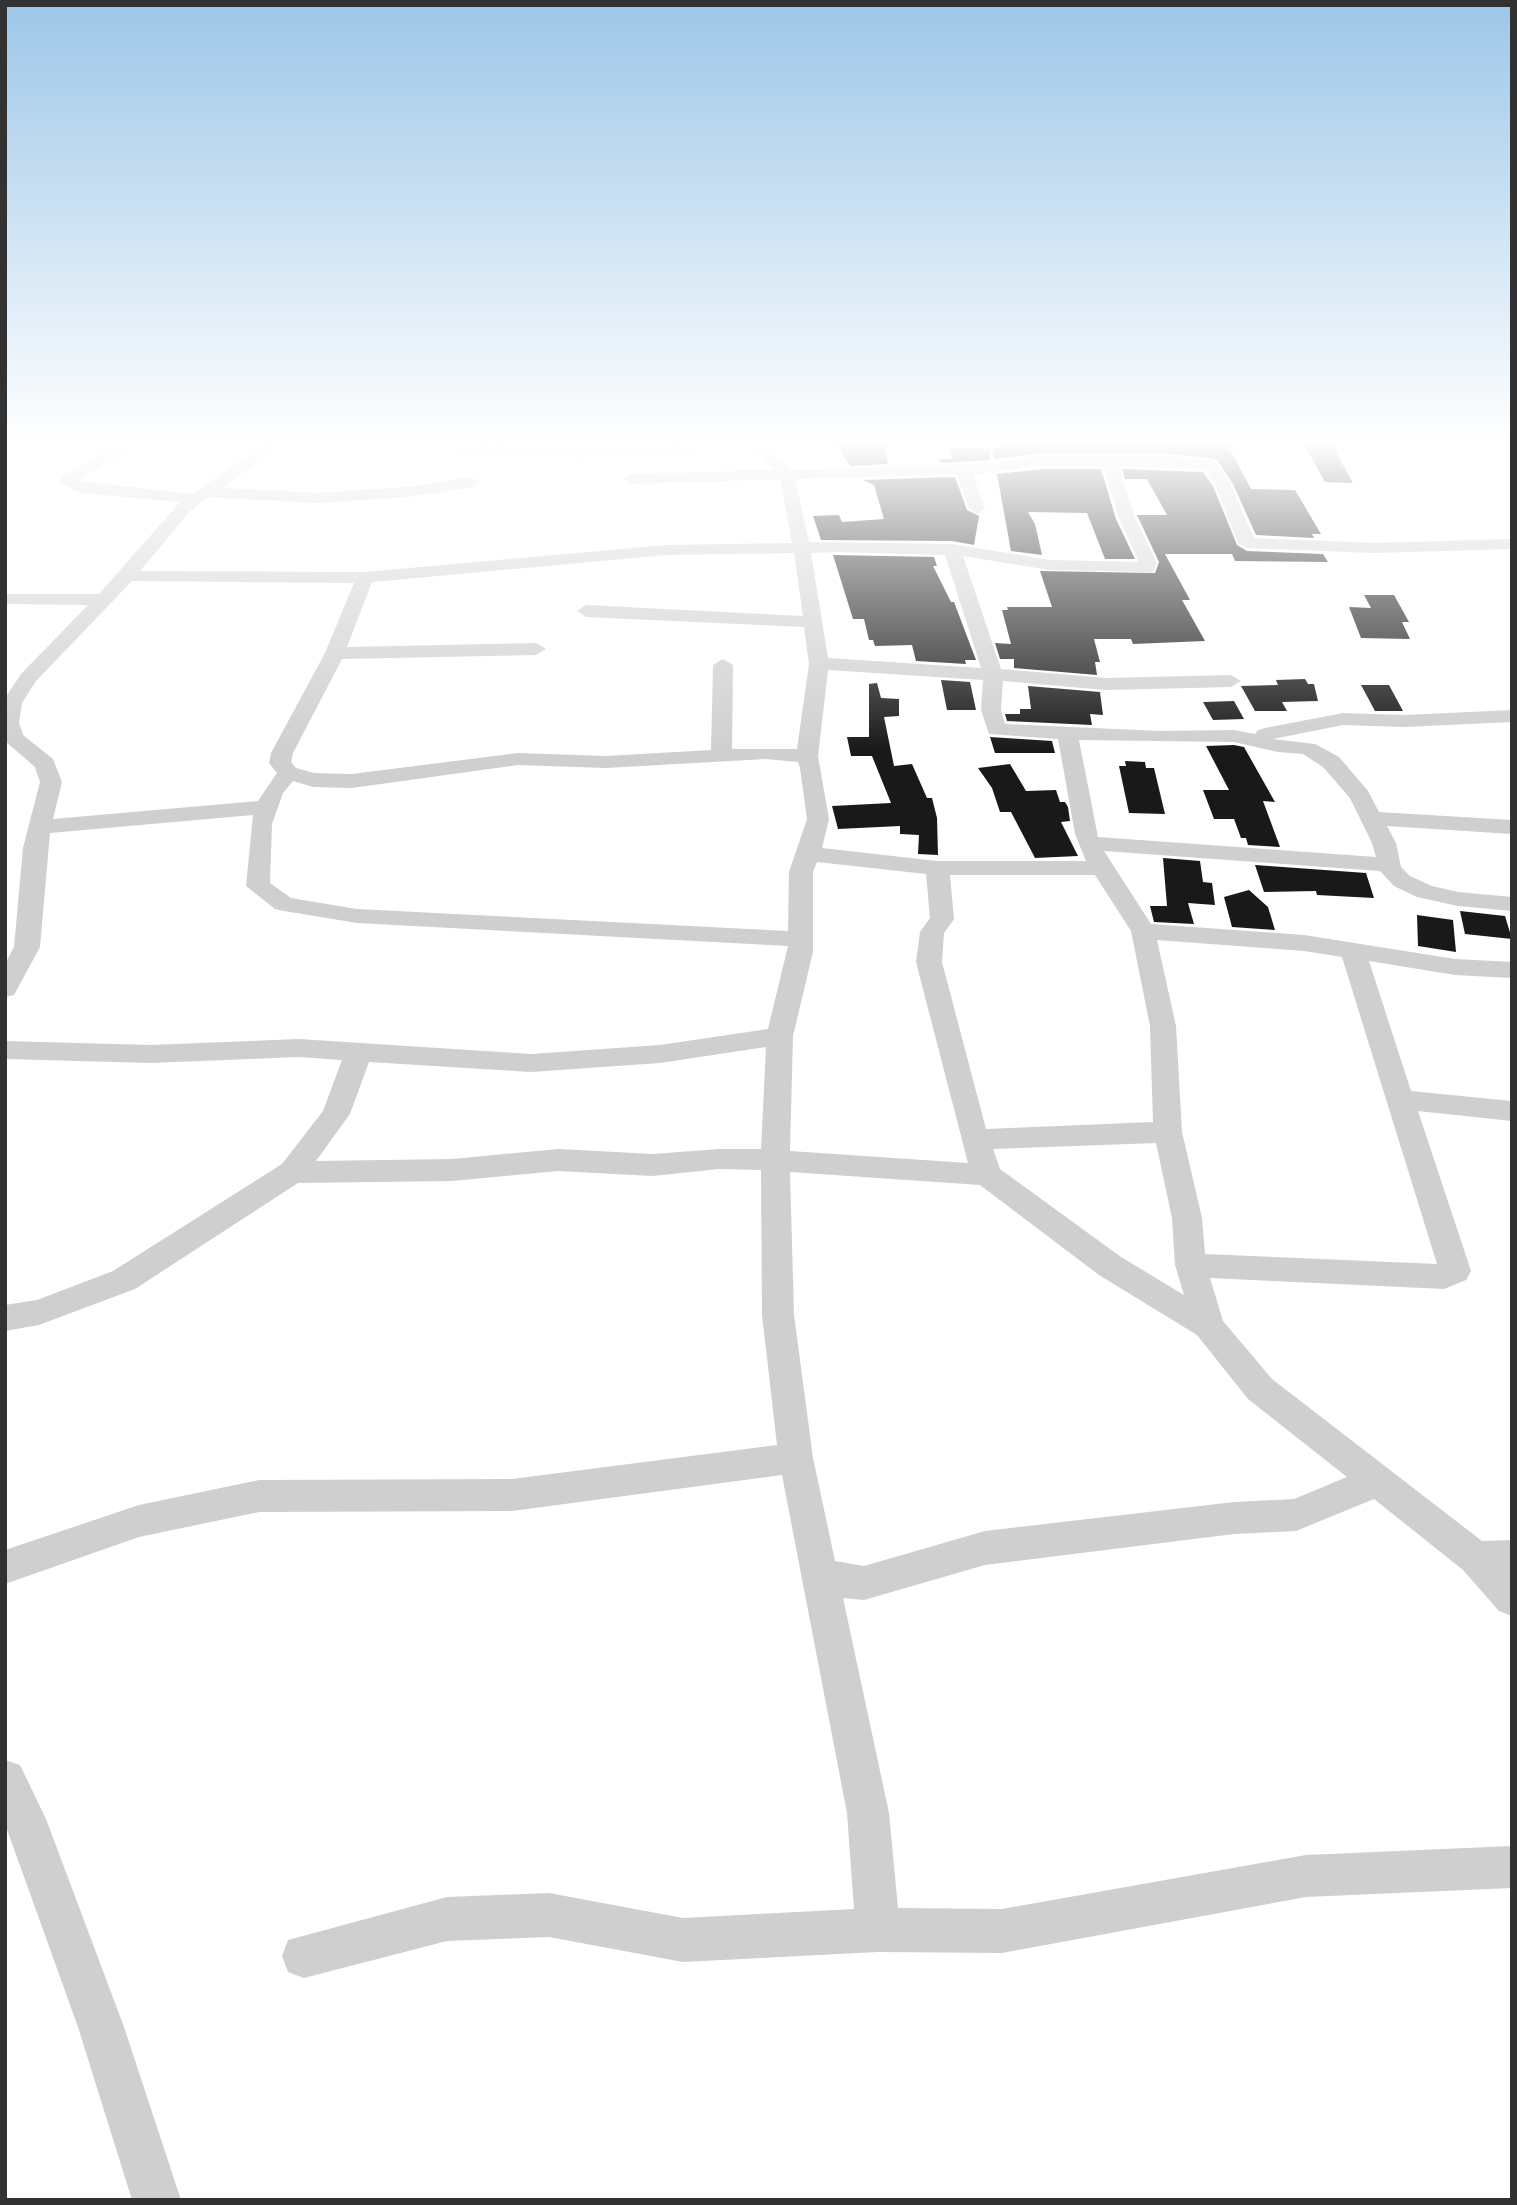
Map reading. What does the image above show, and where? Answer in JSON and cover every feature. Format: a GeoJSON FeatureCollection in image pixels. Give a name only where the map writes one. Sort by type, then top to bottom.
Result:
{"type":"FeatureCollection","features":[{"type":"Feature","properties":{"kind":"street"},"geometry":{"type":"LineString","coordinates":[[5,989],[27,947],[35,848],[51,782],[45,764],[13,737],[9,722],[12,703],[28,678],[100,600],[127,576],[152,544]]}},
{"type":"Feature","properties":{"kind":"street"},"geometry":{"type":"LineString","coordinates":[[801,544],[819,664],[807,756],[818,819],[809,854],[801,872],[800,952],[780,1036],[775,1160],[778,1315],[796,1458],[868,1813],[878,1930]]}},
{"type":"Feature","properties":{"kind":"street"},"geometry":{"type":"LineString","coordinates":[[127,576],[236,579],[365,577],[652,550],[952,549],[1050,565],[1147,568],[1148,563],[1139,544]]}},
{"type":"Feature","properties":{"kind":"street"},"geometry":{"type":"LineString","coordinates":[[1270,544],[1374,548],[1512,544]]}},
{"type":"Feature","properties":{"kind":"street"},"geometry":{"type":"LineString","coordinates":[[952,549],[993,674],[990,710],[996,730],[1069,734],[1234,736],[1268,734],[1343,719],[1404,721],[1452,716],[1512,716]]}},
{"type":"Feature","properties":{"kind":"street"},"geometry":{"type":"LineString","coordinates":[[365,577],[335,653],[282,753],[280,763],[288,774],[313,780],[352,781],[417,770],[518,759],[606,762],[766,754],[807,756]]}},
{"type":"Feature","properties":{"kind":"street"},"geometry":{"type":"LineString","coordinates":[[5,599],[100,600]]}},
{"type":"Feature","properties":{"kind":"street"},"geometry":{"type":"LineString","coordinates":[[586,611],[813,622]]}},
{"type":"Feature","properties":{"kind":"street"},"geometry":{"type":"LineString","coordinates":[[335,653],[536,649]]}},
{"type":"Feature","properties":{"kind":"street"},"geometry":{"type":"LineString","coordinates":[[721,756],[723,664]]}},
{"type":"Feature","properties":{"kind":"street"},"geometry":{"type":"LineString","coordinates":[[819,664],[993,674],[1106,684],[1231,681]]}},
{"type":"Feature","properties":{"kind":"street"},"geometry":{"type":"LineString","coordinates":[[1069,734],[1089,843],[1100,868],[1129,906],[1143,931],[1163,1026],[1168,1132],[1187,1218],[1191,1265],[1208,1326]]}},
{"type":"Feature","properties":{"kind":"street"},"geometry":{"type":"LineString","coordinates":[[1234,736],[1319,752],[1360,796],[1384,843],[1389,865],[1402,881],[1425,892],[1512,904]]}},
{"type":"Feature","properties":{"kind":"street"},"geometry":{"type":"LineString","coordinates":[[288,774],[272,792],[261,824],[258,886],[284,904],[300,909],[357,916],[800,940]]}},
{"type":"Feature","properties":{"kind":"street"},"geometry":{"type":"LineString","coordinates":[[42,827],[268,807]]}},
{"type":"Feature","properties":{"kind":"street"},"geometry":{"type":"LineString","coordinates":[[1372,818],[1512,827]]}},
{"type":"Feature","properties":{"kind":"street"},"geometry":{"type":"LineString","coordinates":[[1089,843],[1389,865]]}},
{"type":"Feature","properties":{"kind":"street"},"geometry":{"type":"LineString","coordinates":[[809,854],[937,867],[1100,868]]}},
{"type":"Feature","properties":{"kind":"street"},"geometry":{"type":"LineString","coordinates":[[937,867],[942,919],[932,932],[929,962],[975,1140],[987,1175]]}},
{"type":"Feature","properties":{"kind":"street"},"geometry":{"type":"LineString","coordinates":[[1143,931],[1352,949],[1455,967],[1512,970]]}},
{"type":"Feature","properties":{"kind":"street"},"geometry":{"type":"LineString","coordinates":[[1191,1265],[1444,1277],[1455,1271],[1352,949]]}},
{"type":"Feature","properties":{"kind":"street"},"geometry":{"type":"LineString","coordinates":[[5,1050],[151,1054],[299,1048],[531,1063],[660,1054],[780,1036]]}},
{"type":"Feature","properties":{"kind":"street"},"geometry":{"type":"LineString","coordinates":[[5,1318],[39,1312],[124,1280],[292,1172],[336,1115],[359,1052]]}},
{"type":"Feature","properties":{"kind":"street"},"geometry":{"type":"LineString","coordinates":[[1400,1100],[1512,1111]]}},
{"type":"Feature","properties":{"kind":"street"},"geometry":{"type":"LineString","coordinates":[[975,1140],[1168,1132]]}},
{"type":"Feature","properties":{"kind":"street"},"geometry":{"type":"LineString","coordinates":[[292,1172],[452,1170],[558,1160],[653,1165],[719,1159],[775,1160],[987,1175],[1110,1266],[1208,1326],[1260,1389],[1476,1559],[1512,1599]]}},
{"type":"Feature","properties":{"kind":"street"},"geometry":{"type":"LineString","coordinates":[[5,1566],[139,1521],[259,1496],[512,1495],[796,1458]]}},
{"type":"Feature","properties":{"kind":"street"},"geometry":{"type":"LineString","coordinates":[[817,1571],[843,1581],[864,1583],[985,1548],[1234,1518],[1296,1515],[1377,1481]]}},
{"type":"Feature","properties":{"kind":"street"},"geometry":{"type":"LineString","coordinates":[[1476,1559],[1512,1558]]}},
{"type":"Feature","properties":{"kind":"street"},"geometry":{"type":"LineString","coordinates":[[5,1780],[24,1819],[101,2027],[157,2200]]}},
{"type":"Feature","properties":{"kind":"street"},"geometry":{"type":"LineString","coordinates":[[304,1956],[447,1919],[549,1915],[683,1940],[878,1930],[1002,1931],[1306,1876],[1512,1867]]}},
{"type":"Feature","properties":{"kind":"building"},"geometry":{"type":"Polygon","coordinates":[[[1010,544],[1039,544],[1042,555],[1011,551],[1010,544]]]}},
{"type":"Feature","properties":{"kind":"building"},"geometry":{"type":"Polygon","coordinates":[[[1099,544],[1128,544],[1135,559],[1105,559],[1099,544]]]}},
{"type":"Feature","properties":{"kind":"building"},"geometry":{"type":"Polygon","coordinates":[[[1151,544],[1237,544],[1247,551],[1323,554],[1328,562],[1235,561],[1232,554],[1165,554],[1190,600],[1182,600],[1205,641],[1133,644],[1131,639],[1094,639],[1100,662],[1095,662],[1097,675],[1014,668],[1014,659],[1000,659],[995,643],[1011,644],[1002,610],[1008,610],[1007,607],[1052,607],[1040,571],[1155,573],[1159,562],[1151,544]]]}},
{"type":"Feature","properties":{"kind":"building"},"geometry":{"type":"Polygon","coordinates":[[[833,555],[934,557],[937,566],[933,566],[951,602],[954,602],[976,660],[965,660],[966,664],[916,661],[912,645],[875,646],[873,640],[869,640],[864,619],[853,619],[833,555]]]}},
{"type":"Feature","properties":{"kind":"building"},"geometry":{"type":"Polygon","coordinates":[[[1364,595],[1394,595],[1409,622],[1402,622],[1410,639],[1361,638],[1349,607],[1371,608],[1364,595]]]}},
{"type":"Feature","properties":{"kind":"building"},"geometry":{"type":"Polygon","coordinates":[[[1305,679],[1308,684],[1314,684],[1318,701],[1282,702],[1287,711],[1255,711],[1241,686],[1278,685],[1276,680],[1305,679]]]}},
{"type":"Feature","properties":{"kind":"building"},"geometry":{"type":"Polygon","coordinates":[[[941,680],[970,682],[976,710],[947,710],[941,680]]]}},
{"type":"Feature","properties":{"kind":"building"},"geometry":{"type":"Polygon","coordinates":[[[877,683],[881,698],[899,699],[899,716],[884,717],[894,766],[912,764],[927,798],[932,798],[937,818],[938,855],[918,854],[919,835],[900,834],[900,826],[838,829],[832,806],[891,803],[872,756],[851,756],[847,737],[869,737],[869,684],[877,683]]]}},
{"type":"Feature","properties":{"kind":"building"},"geometry":{"type":"Polygon","coordinates":[[[1361,685],[1389,685],[1403,711],[1375,711],[1361,685]]]}},
{"type":"Feature","properties":{"kind":"building"},"geometry":{"type":"Polygon","coordinates":[[[1028,686],[1100,692],[1103,715],[1090,714],[1092,725],[1007,721],[1005,714],[1020,714],[1020,709],[1031,709],[1028,686]]]}},
{"type":"Feature","properties":{"kind":"building"},"geometry":{"type":"Polygon","coordinates":[[[1234,701],[1244,719],[1213,720],[1203,702],[1234,701]]]}},
{"type":"Feature","properties":{"kind":"building"},"geometry":{"type":"Polygon","coordinates":[[[990,737],[1052,741],[1055,753],[995,753],[990,737]]]}},
{"type":"Feature","properties":{"kind":"building"},"geometry":{"type":"Polygon","coordinates":[[[1206,746],[1244,747],[1275,802],[1263,801],[1280,847],[1248,845],[1246,838],[1241,838],[1234,819],[1214,819],[1203,790],[1229,790],[1206,746]]]}},
{"type":"Feature","properties":{"kind":"building"},"geometry":{"type":"Polygon","coordinates":[[[1125,761],[1145,762],[1146,768],[1154,768],[1165,814],[1129,813],[1119,766],[1126,766],[1125,761]]]}},
{"type":"Feature","properties":{"kind":"building"},"geometry":{"type":"Polygon","coordinates":[[[1010,764],[1026,791],[1056,790],[1060,802],[1065,802],[1070,821],[1061,822],[1078,856],[1035,858],[1011,812],[1000,812],[992,788],[978,768],[1010,764]]]}},
{"type":"Feature","properties":{"kind":"building"},"geometry":{"type":"Polygon","coordinates":[[[1163,858],[1200,861],[1203,882],[1212,883],[1215,905],[1188,903],[1194,924],[1154,922],[1150,906],[1167,906],[1163,858]]]}},
{"type":"Feature","properties":{"kind":"building"},"geometry":{"type":"Polygon","coordinates":[[[1255,865],[1366,873],[1374,898],[1317,895],[1316,891],[1264,892],[1255,865]]]}},
{"type":"Feature","properties":{"kind":"building"},"geometry":{"type":"Polygon","coordinates":[[[1249,890],[1268,907],[1275,930],[1232,927],[1224,897],[1249,890]]]}},
{"type":"Feature","properties":{"kind":"building"},"geometry":{"type":"Polygon","coordinates":[[[1460,911],[1505,916],[1512,939],[1465,934],[1460,911]]]}},
{"type":"Feature","properties":{"kind":"building"},"geometry":{"type":"Polygon","coordinates":[[[1417,915],[1453,920],[1456,952],[1418,946],[1417,915]]]}}]}
